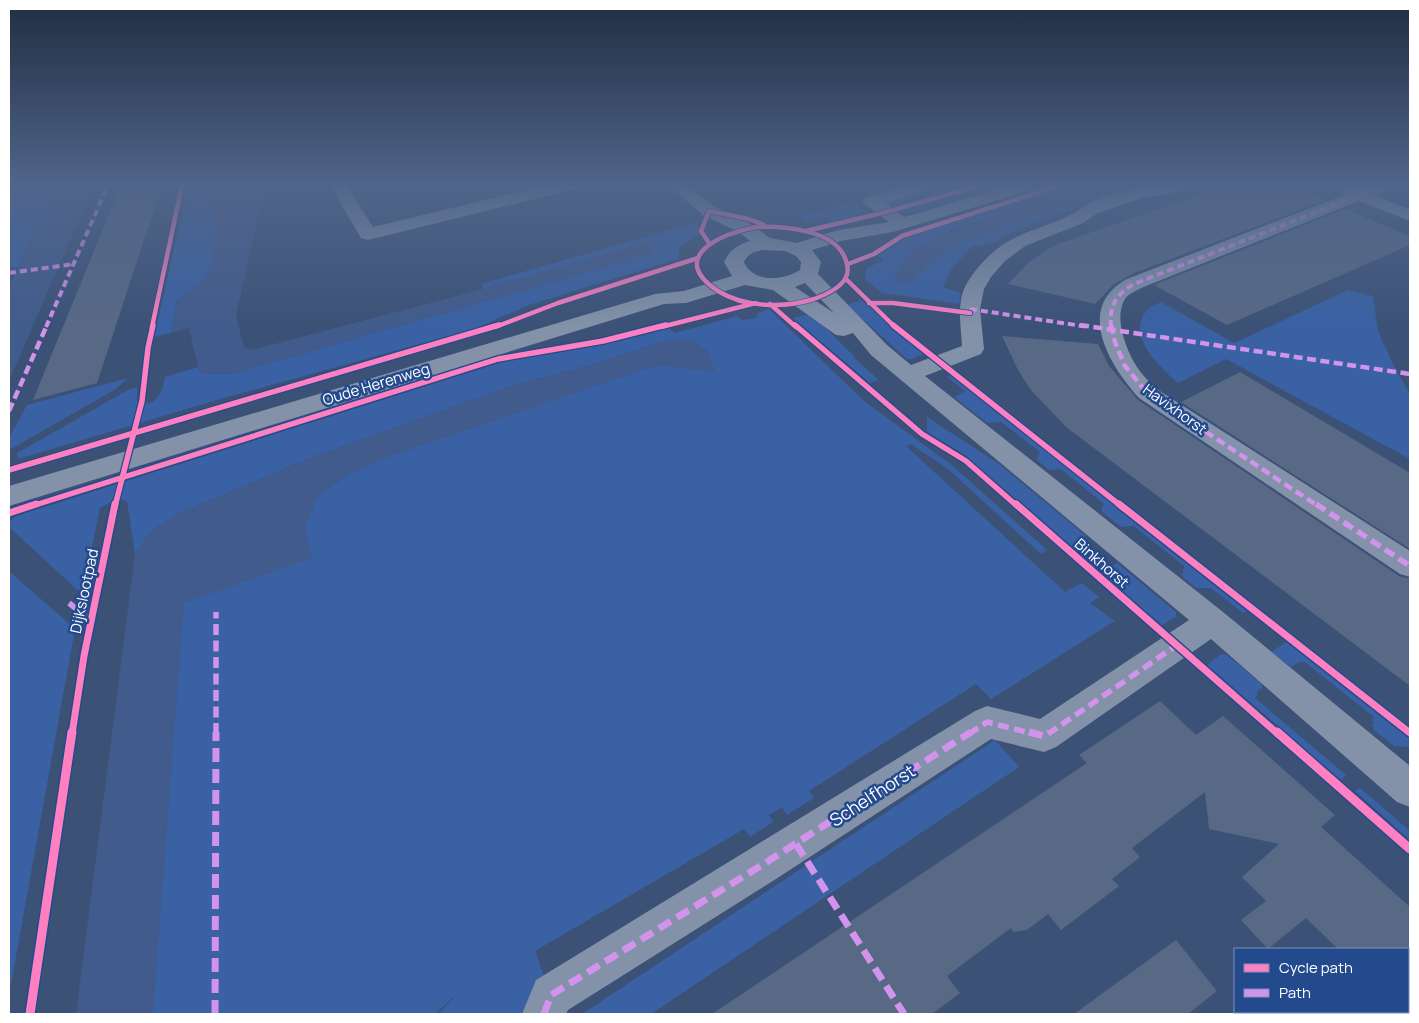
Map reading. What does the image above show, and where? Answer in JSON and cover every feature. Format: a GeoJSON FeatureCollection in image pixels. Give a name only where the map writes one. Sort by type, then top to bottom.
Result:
{"type":"FeatureCollection","features":[{"type":"Feature","properties":{"kind":"street"},"geometry":{"type":"LineString","coordinates":[[722,233],[741,265],[762,283],[778,284],[795,281],[804,261],[852,246],[881,233]]}},
{"type":"Feature","properties":{"kind":"street"},"geometry":{"type":"LineString","coordinates":[[751,233],[765,244]]}},
{"type":"Feature","properties":{"kind":"street"},"geometry":{"type":"LineString","coordinates":[[908,374],[973,349],[970,309],[974,289],[982,275],[998,257],[1018,242],[1039,233]]}},
{"type":"Feature","properties":{"kind":"street","name":"Havixhorst"},"geometry":{"type":"LineString","coordinates":[[1263,233],[1138,282],[1116,297],[1111,313],[1112,330],[1116,346],[1126,368],[1147,393],[1410,566]]}},
{"type":"Feature","properties":{"kind":"street"},"geometry":{"type":"LineString","coordinates":[[741,265],[751,247],[765,244],[785,245],[804,261]]}},
{"type":"Feature","properties":{"kind":"street","name":"Binkhorst"},"geometry":{"type":"LineString","coordinates":[[804,261],[879,350],[1212,621],[1410,789]]}},
{"type":"Feature","properties":{"kind":"street","name":"Oude Herenweg"},"geometry":{"type":"LineString","coordinates":[[9,496],[662,298],[686,297],[741,265]]}},
{"type":"Feature","properties":{"kind":"street","name":"Binkhorst"},"geometry":{"type":"LineString","coordinates":[[778,284],[846,332],[879,350]]}},
{"type":"Feature","properties":{"kind":"street","name":"Schelfhorst"},"geometry":{"type":"LineString","coordinates":[[544,1014],[551,995],[789,848],[987,722],[1044,736],[1212,621]]}},
{"type":"Feature","properties":{"kind":"shaded area"},"geometry":{"type":"Polygon","coordinates":[[[9,233],[35,233],[18,267],[9,268],[9,233]]]}},
{"type":"Feature","properties":{"kind":"shaded area"},"geometry":{"type":"Polygon","coordinates":[[[36,233],[73,233],[9,381],[9,287],[36,233]]]}},
{"type":"Feature","properties":{"kind":"shaded area"},"geometry":{"type":"Polygon","coordinates":[[[178,233],[215,233],[213,261],[209,272],[194,289],[177,300],[171,333],[154,337],[178,233]]]}},
{"type":"Feature","properties":{"kind":"shaded area"},"geometry":{"type":"Polygon","coordinates":[[[215,233],[254,233],[236,316],[244,347],[252,350],[483,289],[647,242],[654,242],[653,253],[232,374],[201,373],[189,328],[171,333],[177,300],[194,289],[209,272],[213,261],[215,233]]]}},
{"type":"Feature","properties":{"kind":"shaded area"},"geometry":{"type":"Polygon","coordinates":[[[660,233],[699,233],[699,235],[679,247],[678,259],[529,305],[474,329],[220,399],[18,459],[17,453],[128,390],[137,387],[137,402],[144,404],[153,401],[160,393],[165,377],[198,367],[201,373],[232,374],[653,253],[654,242],[483,289],[481,284],[660,233]]]}},
{"type":"Feature","properties":{"kind":"shaded area"},"geometry":{"type":"Polygon","coordinates":[[[920,233],[947,233],[937,238],[912,282],[946,248],[982,233],[1013,233],[991,244],[986,243],[980,247],[973,245],[952,268],[943,287],[961,293],[959,304],[882,293],[865,279],[867,268],[884,260],[878,256],[905,238],[920,233]]]}},
{"type":"Feature","properties":{"kind":"shaded area"},"geometry":{"type":"Polygon","coordinates":[[[982,233],[946,248],[926,266],[913,282],[903,283],[894,278],[900,265],[912,253],[928,242],[946,234],[982,233]]]}},
{"type":"Feature","properties":{"kind":"shaded area"},"geometry":{"type":"Polygon","coordinates":[[[1348,290],[1373,296],[1378,331],[1393,364],[1410,394],[1410,459],[1226,359],[1178,383],[1154,360],[1142,340],[1141,320],[1147,310],[1161,302],[1234,343],[1348,290]]]}},
{"type":"Feature","properties":{"kind":"shaded area"},"geometry":{"type":"Polygon","coordinates":[[[861,300],[924,354],[907,359],[847,305],[861,300]]]}},
{"type":"Feature","properties":{"kind":"shaded area"},"geometry":{"type":"Polygon","coordinates":[[[769,309],[864,401],[953,466],[1047,550],[1041,554],[949,470],[911,444],[906,446],[1065,592],[1082,583],[1099,597],[1090,603],[1115,621],[991,699],[976,684],[809,791],[814,798],[787,815],[782,807],[769,815],[773,822],[750,837],[744,829],[535,951],[551,995],[544,1014],[438,1014],[456,996],[435,1014],[106,1014],[194,524],[673,341],[661,342],[591,365],[520,383],[313,457],[182,512],[152,530],[135,554],[127,501],[119,498],[100,508],[88,567],[86,598],[9,527],[9,522],[16,516],[505,361],[669,329],[675,333],[737,316],[742,320],[756,318],[758,313],[769,309]]]}},
{"type":"Feature","properties":{"kind":"shaded area"},"geometry":{"type":"Polygon","coordinates":[[[809,314],[818,320],[854,358],[879,380],[870,383],[793,318],[809,314]]]}},
{"type":"Feature","properties":{"kind":"shaded area"},"geometry":{"type":"Polygon","coordinates":[[[691,339],[708,351],[715,372],[668,366],[651,367],[385,458],[346,476],[317,498],[305,527],[312,558],[184,603],[153,1014],[76,1014],[135,554],[152,530],[182,512],[313,457],[520,383],[591,365],[661,342],[691,339]]]}},
{"type":"Feature","properties":{"kind":"shaded area"},"geometry":{"type":"Polygon","coordinates":[[[950,375],[1249,610],[1243,613],[1211,588],[1196,588],[1182,576],[1184,566],[1134,526],[1121,527],[1101,511],[1104,504],[1061,469],[1049,470],[1036,459],[1040,452],[1001,422],[987,423],[954,397],[965,391],[947,377],[950,375]]]}},
{"type":"Feature","properties":{"kind":"shaded area"},"geometry":{"type":"Polygon","coordinates":[[[128,378],[116,389],[9,450],[9,438],[27,405],[128,378]]]}},
{"type":"Feature","properties":{"kind":"shaded area"},"geometry":{"type":"Polygon","coordinates":[[[927,417],[999,464],[1086,536],[1071,547],[965,455],[927,432],[927,417]]]}},
{"type":"Feature","properties":{"kind":"shaded area"},"geometry":{"type":"Polygon","coordinates":[[[1117,563],[1176,612],[1176,617],[1162,625],[1099,572],[1117,563]]]}},
{"type":"Feature","properties":{"kind":"shaded area"},"geometry":{"type":"Polygon","coordinates":[[[9,571],[75,629],[9,995],[9,571]]]}},
{"type":"Feature","properties":{"kind":"shaded area"},"geometry":{"type":"Polygon","coordinates":[[[1288,641],[1410,738],[1410,747],[1394,746],[1374,730],[1372,719],[1374,717],[1305,662],[1299,662],[1291,667],[1271,652],[1288,641]]]}},
{"type":"Feature","properties":{"kind":"shaded area"},"geometry":{"type":"Polygon","coordinates":[[[1221,654],[1227,655],[1262,684],[1262,688],[1257,691],[1255,698],[1346,775],[1341,780],[1207,665],[1221,654]]]}},
{"type":"Feature","properties":{"kind":"shaded area"},"geometry":{"type":"Polygon","coordinates":[[[995,740],[1019,767],[651,1014],[582,1014],[995,740]]]}},
{"type":"Feature","properties":{"kind":"shaded area"},"geometry":{"type":"Polygon","coordinates":[[[1360,788],[1410,831],[1410,840],[1355,791],[1360,788]]]}},
{"type":"Feature","properties":{"kind":"building"},"geometry":{"type":"Polygon","coordinates":[[[101,233],[146,233],[97,383],[33,400],[101,233]]]}},
{"type":"Feature","properties":{"kind":"building"},"geometry":{"type":"Polygon","coordinates":[[[1090,233],[1239,233],[1134,273],[1114,284],[1095,304],[1008,284],[1029,262],[1055,245],[1090,233]]]}},
{"type":"Feature","properties":{"kind":"building"},"geometry":{"type":"Polygon","coordinates":[[[1285,233],[1402,233],[1410,236],[1410,245],[1227,325],[1154,285],[1285,233]]]}},
{"type":"Feature","properties":{"kind":"building"},"geometry":{"type":"Polygon","coordinates":[[[1002,336],[1098,344],[1109,366],[1138,400],[1399,576],[1410,579],[1410,686],[1066,427],[1030,389],[1018,370],[1002,336]]]}},
{"type":"Feature","properties":{"kind":"building"},"geometry":{"type":"Polygon","coordinates":[[[1240,372],[1410,473],[1410,549],[1181,402],[1240,372]]]}},
{"type":"Feature","properties":{"kind":"building"},"geometry":{"type":"Polygon","coordinates":[[[1160,701],[1196,735],[1223,716],[1335,815],[1321,827],[1410,907],[1410,949],[1337,948],[1306,918],[1267,948],[1241,920],[1266,901],[1242,877],[1279,844],[1209,829],[1205,792],[1132,848],[1140,857],[1112,879],[1119,886],[1061,930],[1048,914],[1027,930],[1013,932],[1011,928],[947,976],[960,993],[932,1014],[712,1014],[1087,763],[1079,755],[1160,701]]]}},
{"type":"Feature","properties":{"kind":"building"},"geometry":{"type":"Polygon","coordinates":[[[1176,940],[1217,991],[1188,1014],[1074,1014],[1176,940]]]}},
{"type":"Feature","properties":{"kind":"marked path"},"geometry":{"type":"LineString","coordinates":[[9,411],[87,233]]}},
{"type":"Feature","properties":{"kind":"marked path"},"geometry":{"type":"LineString","coordinates":[[1261,233],[1147,277],[1117,295],[1112,307],[1111,324],[1118,351],[1132,377],[1147,393],[1410,566]]}},
{"type":"Feature","properties":{"kind":"marked path"},"geometry":{"type":"LineString","coordinates":[[9,273],[74,264]]}},
{"type":"Feature","properties":{"kind":"marked path"},"geometry":{"type":"LineString","coordinates":[[970,309],[1410,374]]}},
{"type":"Feature","properties":{"kind":"marked path"},"geometry":{"type":"LineString","coordinates":[[69,603],[91,621]]}},
{"type":"Feature","properties":{"kind":"marked path"},"geometry":{"type":"LineString","coordinates":[[215,1014],[216,612]]}},
{"type":"Feature","properties":{"kind":"marked path"},"geometry":{"type":"LineString","coordinates":[[544,1014],[551,995],[762,865],[987,722],[1044,736],[1177,645]]}},
{"type":"Feature","properties":{"kind":"marked path"},"geometry":{"type":"LineString","coordinates":[[796,844],[904,1014]]}},
{"type":"Feature","properties":{"kind":"cycle path","name":"Dijkslootpad"},"geometry":{"type":"LineString","coordinates":[[30,1014],[84,656],[115,505],[142,401],[148,348],[172,233]]}},
{"type":"Feature","properties":{"kind":"cycle path"},"geometry":{"type":"LineString","coordinates":[[702,233],[709,243]]}},
{"type":"Feature","properties":{"kind":"cycle path"},"geometry":{"type":"LineString","coordinates":[[731,233],[710,243],[701,250],[697,259],[699,270],[707,282],[719,291],[734,298],[751,302],[788,304],[822,296],[835,289],[842,283],[848,271],[845,256],[837,246],[825,238],[810,233]]}},
{"type":"Feature","properties":{"kind":"cycle path"},"geometry":{"type":"LineString","coordinates":[[848,264],[874,254],[902,236],[912,233]]}},
{"type":"Feature","properties":{"kind":"cycle path"},"geometry":{"type":"LineString","coordinates":[[9,470],[510,322],[558,303],[698,258]]}},
{"type":"Feature","properties":{"kind":"cycle path"},"geometry":{"type":"LineString","coordinates":[[846,279],[881,315],[938,362],[1410,733]]}},
{"type":"Feature","properties":{"kind":"cycle path"},"geometry":{"type":"LineString","coordinates":[[9,513],[498,359],[603,341],[756,303]]}},
{"type":"Feature","properties":{"kind":"cycle path"},"geometry":{"type":"LineString","coordinates":[[869,303],[893,303],[970,313]]}},
{"type":"Feature","properties":{"kind":"cycle path"},"geometry":{"type":"LineString","coordinates":[[770,304],[922,434],[966,461],[1410,849]]}}]}
